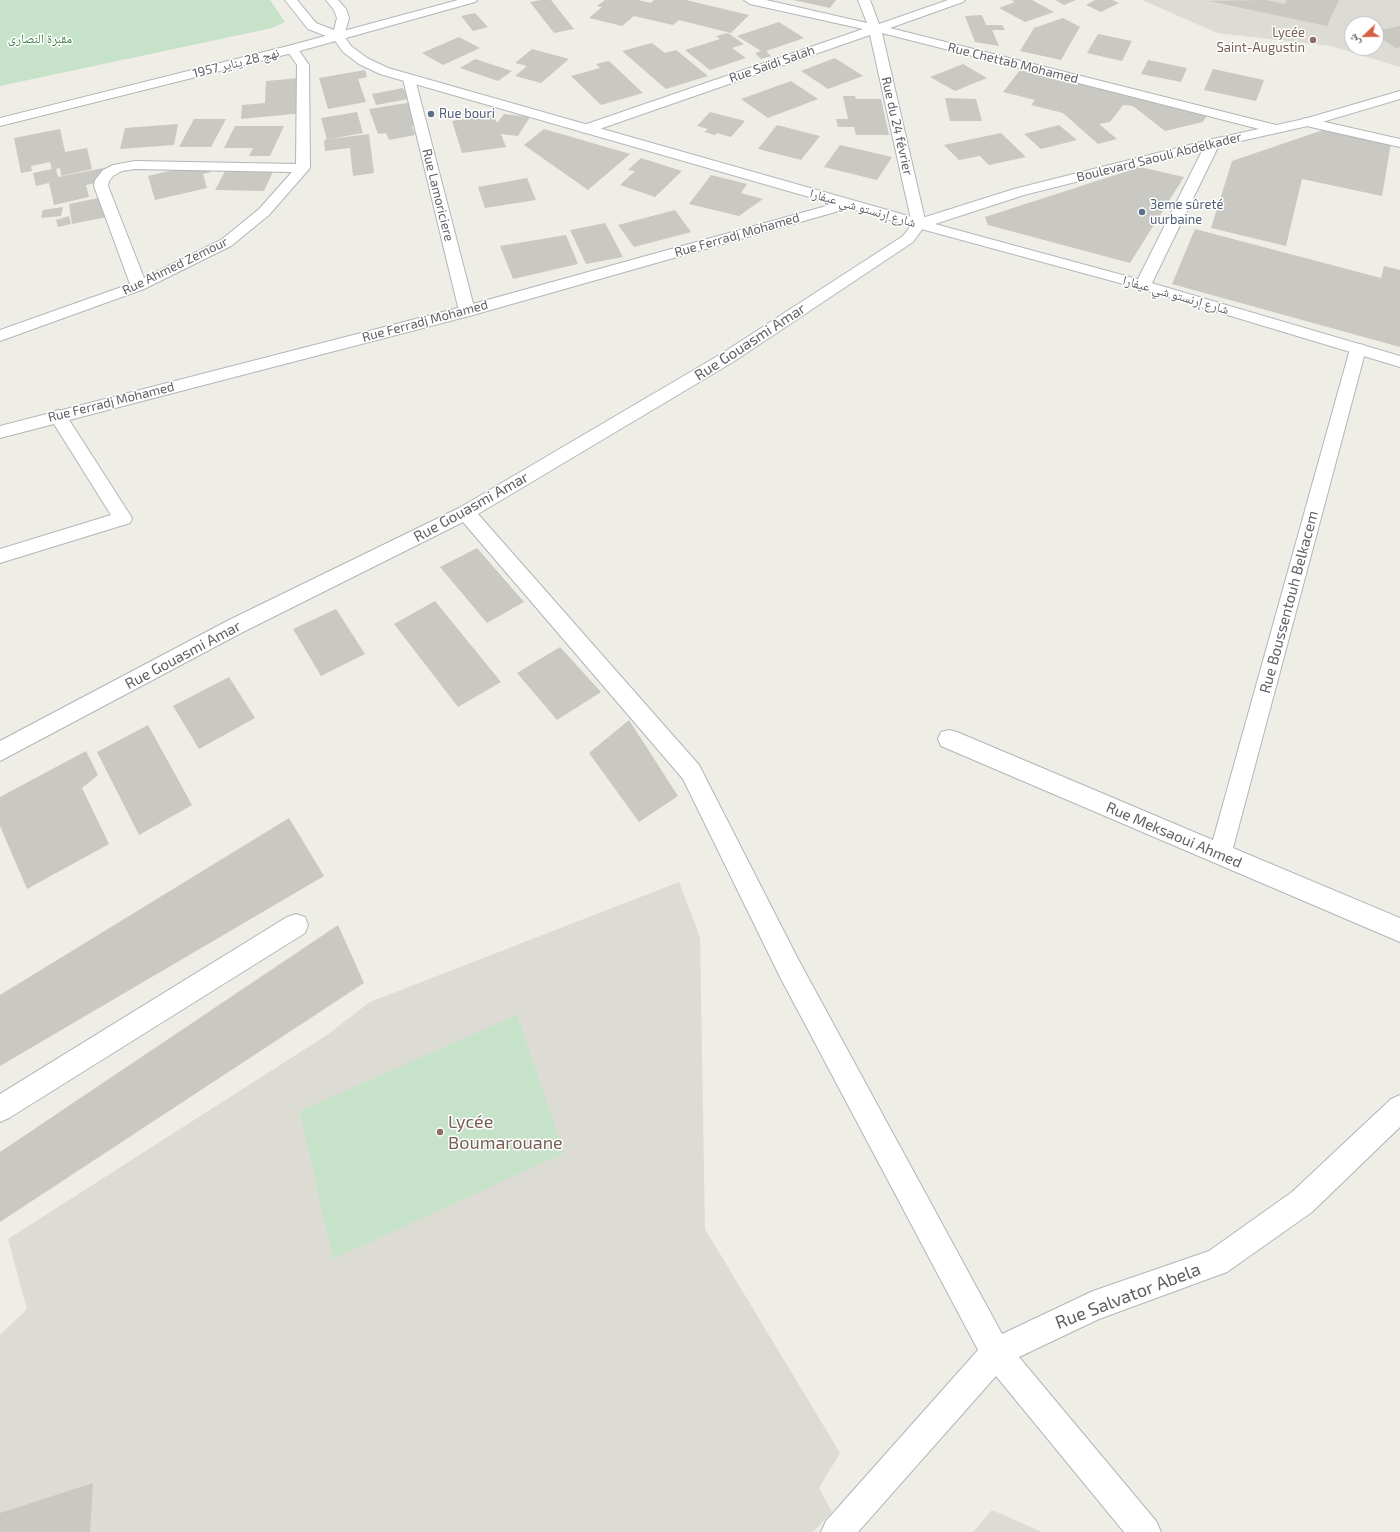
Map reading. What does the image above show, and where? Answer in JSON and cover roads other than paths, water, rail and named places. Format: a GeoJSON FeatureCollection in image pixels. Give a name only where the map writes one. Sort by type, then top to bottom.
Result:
{"type":"FeatureCollection","features":[{"type":"Feature","properties":{"kind":"street"},"geometry":{"type":"LineString","coordinates":[[291,0],[307,22],[318,29],[338,36],[343,18],[340,9],[332,0]]}},
{"type":"Feature","properties":{"kind":"street","name":"نهج 28 يناير 1957"},"geometry":{"type":"LineString","coordinates":[[0,122],[292,49],[471,0]]}},
{"type":"Feature","properties":{"kind":"street","name":"Rue Chettab Mohamed"},"geometry":{"type":"LineString","coordinates":[[750,0],[875,28],[1276,129]]}},
{"type":"Feature","properties":{"kind":"street","name":"Rue du 24 février"},"geometry":{"type":"LineString","coordinates":[[864,0],[875,28],[919,224]]}},
{"type":"Feature","properties":{"kind":"street","name":"Rue Saïdi Salah"},"geometry":{"type":"LineString","coordinates":[[586,129],[959,0]]}},
{"type":"Feature","properties":{"kind":"street","name":"شارع إرنستو شي عيفارا"},"geometry":{"type":"LineString","coordinates":[[338,36],[347,49],[363,61],[384,71],[409,79],[919,224],[1142,285],[1400,362]]}},
{"type":"Feature","properties":{"kind":"street"},"geometry":{"type":"LineString","coordinates":[[139,286],[101,186],[102,180],[108,173],[123,167],[135,165],[303,168],[303,65],[292,49]]}},
{"type":"Feature","properties":{"kind":"street","name":"Rue Lamoriciere"},"geometry":{"type":"LineString","coordinates":[[409,79],[467,311]]}},
{"type":"Feature","properties":{"kind":"street","name":"Boulevard Saouli Abdelkader"},"geometry":{"type":"LineString","coordinates":[[919,224],[1019,192],[1213,143],[1306,122],[1400,95]]}},
{"type":"Feature","properties":{"kind":"street"},"geometry":{"type":"LineString","coordinates":[[1306,122],[1400,143]]}},
{"type":"Feature","properties":{"kind":"street"},"geometry":{"type":"LineString","coordinates":[[1142,285],[1213,143]]}},
{"type":"Feature","properties":{"kind":"street","name":"Rue Ahmed Zemour"},"geometry":{"type":"LineString","coordinates":[[0,336],[139,286],[226,243],[264,212],[303,168]]}},
{"type":"Feature","properties":{"kind":"street","name":"Rue Ferradj Mohamed"},"geometry":{"type":"LineString","coordinates":[[0,432],[467,311],[848,204]]}},
{"type":"Feature","properties":{"kind":"street","name":"Rue Gouasmi Amar"},"geometry":{"type":"LineString","coordinates":[[0,752],[236,626],[466,513],[727,358],[908,239],[919,224]]}},
{"type":"Feature","properties":{"kind":"street","name":"Rue Boussentouh Belkacem"},"geometry":{"type":"LineString","coordinates":[[1220,855],[1358,349]]}},
{"type":"Feature","properties":{"kind":"street"},"geometry":{"type":"LineString","coordinates":[[0,556],[123,518],[58,416]]}},
{"type":"Feature","properties":{"kind":"street"},"geometry":{"type":"LineString","coordinates":[[466,513],[691,772],[790,968],[996,1353],[1145,1532]]}},
{"type":"Feature","properties":{"kind":"street","name":"Rue Meksaoui Ahmed"},"geometry":{"type":"LineString","coordinates":[[949,739],[1400,930]]}},
{"type":"Feature","properties":{"kind":"street"},"geometry":{"type":"LineString","coordinates":[[0,1109],[296,925]]}},
{"type":"Feature","properties":{"kind":"street","name":"Rue Salvator Abela"},"geometry":{"type":"LineString","coordinates":[[837,1532],[996,1353],[1093,1306],[1217,1262],[1302,1202],[1400,1108]]}},
{"type":"Feature","properties":{"kind":"place","name":"Lycée Saint-Augustin"},"geometry":{"type":"Point","coordinates":[1313,40]}},
{"type":"Feature","properties":{"kind":"place","name":"Rue bouri"},"geometry":{"type":"Point","coordinates":[431,114]}},
{"type":"Feature","properties":{"kind":"place","name":"3eme sûreté uurbaine"},"geometry":{"type":"Point","coordinates":[1142,212]}},
{"type":"Feature","properties":{"kind":"place","name":"Lycée Boumarouane"},"geometry":{"type":"Point","coordinates":[440,1132]}},
{"type":"Feature","properties":{"kind":"park label","name":"مقبرة النصارى"},"geometry":{"type":"Point","coordinates":[40,39]}}]}
